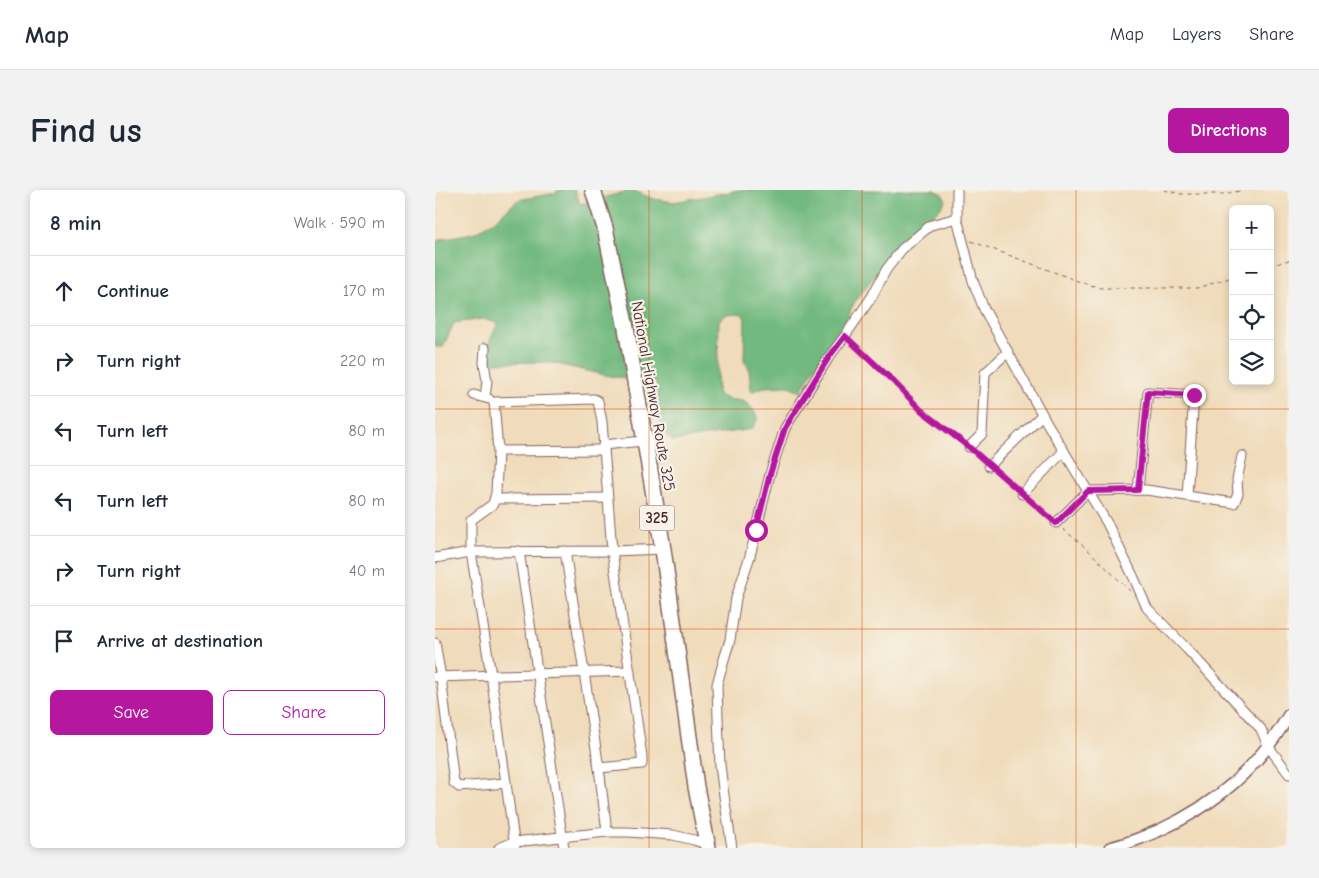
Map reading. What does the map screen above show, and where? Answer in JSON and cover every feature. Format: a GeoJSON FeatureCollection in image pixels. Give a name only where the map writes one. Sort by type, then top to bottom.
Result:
{"type":"FeatureCollection","features":[{"type":"Feature","properties":{"kind":"highway","name":"National Highway Route 325"},"geometry":{"type":"LineString","coordinates":[[593,190],[605,228],[649,440]]}},
{"type":"Feature","properties":{"kind":"highway","name":"National Highway Route 325"},"geometry":{"type":"LineString","coordinates":[[605,190],[635,326],[649,440],[667,549],[708,847]]}},
{"type":"Feature","properties":{"kind":"street"},"geometry":{"type":"LineString","coordinates":[[957,190],[957,218],[961,237],[983,309],[1107,523],[1147,608],[1261,729],[1268,746],[1289,774]]}},
{"type":"Feature","properties":{"kind":"street"},"geometry":{"type":"LineString","coordinates":[[732,848],[720,766],[717,684],[731,640],[736,598],[750,556],[770,474],[785,428],[829,357],[871,298],[886,270],[902,249],[931,226],[957,218]]}},
{"type":"Feature","properties":{"kind":"street"},"geometry":{"type":"LineString","coordinates":[[485,348],[484,363],[487,381],[485,397]]}},
{"type":"Feature","properties":{"kind":"street"},"geometry":{"type":"LineString","coordinates":[[969,447],[983,434],[985,373],[1008,352]]}},
{"type":"Feature","properties":{"kind":"street"},"geometry":{"type":"LineString","coordinates":[[1138,490],[1148,392],[1194,395],[1187,496]]}},
{"type":"Feature","properties":{"kind":"street"},"geometry":{"type":"LineString","coordinates":[[474,395],[485,397],[494,402],[594,399],[598,402],[612,551],[643,756],[642,764],[599,768]]}},
{"type":"Feature","properties":{"kind":"street"},"geometry":{"type":"LineString","coordinates":[[494,402],[498,451],[495,499],[493,504],[471,520],[470,533],[471,552],[491,675],[515,845]]}},
{"type":"Feature","properties":{"kind":"street"},"geometry":{"type":"LineString","coordinates":[[989,466],[1043,415]]}},
{"type":"Feature","properties":{"kind":"street"},"geometry":{"type":"LineString","coordinates":[[498,451],[603,448],[649,440]]}},
{"type":"Feature","properties":{"kind":"street"},"geometry":{"type":"LineString","coordinates":[[1022,494],[1064,451]]}},
{"type":"Feature","properties":{"kind":"street"},"geometry":{"type":"LineString","coordinates":[[1056,523],[1088,491],[1146,490],[1234,503],[1238,494],[1237,480],[1242,456]]}},
{"type":"Feature","properties":{"kind":"street"},"geometry":{"type":"LineString","coordinates":[[495,499],[607,498]]}},
{"type":"Feature","properties":{"kind":"street"},"geometry":{"type":"LineString","coordinates":[[435,558],[471,552],[667,549]]}},
{"type":"Feature","properties":{"kind":"street"},"geometry":{"type":"LineString","coordinates":[[519,551],[564,848]]}},
{"type":"Feature","properties":{"kind":"street"},"geometry":{"type":"LineString","coordinates":[[565,551],[599,768],[607,832]]}},
{"type":"Feature","properties":{"kind":"street"},"geometry":{"type":"LineString","coordinates":[[435,643],[438,677],[454,783],[459,787],[506,783]]}},
{"type":"Feature","properties":{"kind":"street"},"geometry":{"type":"LineString","coordinates":[[438,677],[630,671]]}},
{"type":"Feature","properties":{"kind":"street"},"geometry":{"type":"LineString","coordinates":[[1110,848],[1139,839],[1174,823],[1206,805],[1247,770],[1268,746],[1289,715]]}},
{"type":"Feature","properties":{"kind":"street"},"geometry":{"type":"LineString","coordinates":[[499,848],[563,837],[607,832],[673,835],[694,840],[708,847]]}},
{"type":"Feature","properties":{"kind":"path"},"geometry":{"type":"LineString","coordinates":[[1164,190],[1181,194],[1224,194],[1245,190]]}},
{"type":"Feature","properties":{"kind":"path"},"geometry":{"type":"LineString","coordinates":[[961,237],[1101,288],[1197,288],[1229,278]]}},
{"type":"Feature","properties":{"kind":"path"},"geometry":{"type":"LineString","coordinates":[[1274,265],[1289,260]]}},
{"type":"Feature","properties":{"kind":"path"},"geometry":{"type":"LineString","coordinates":[[845,336],[921,410],[969,447],[1086,548],[1133,594]]}},
{"type":"Feature","properties":{"kind":"green space"},"geometry":{"type":"Polygon","coordinates":[[[558,190],[575,190],[580,204],[632,190],[654,199],[674,202],[737,190],[934,190],[941,193],[946,200],[883,265],[855,301],[840,331],[800,392],[790,386],[764,387],[751,392],[749,369],[744,360],[745,318],[741,314],[726,315],[719,320],[717,393],[722,397],[743,401],[748,404],[758,418],[752,429],[673,441],[661,430],[656,382],[610,376],[548,362],[488,363],[488,345],[498,323],[483,319],[454,323],[443,347],[435,347],[435,240],[473,233],[493,222],[518,200],[556,193],[558,190]]]}},
{"type":"Feature","properties":{"kind":"route"},"geometry":{"type":"LineString","coordinates":[[756,530],[770,474],[785,428],[829,357],[845,336],[921,410],[969,447],[1056,523],[1088,491],[1138,490],[1148,392],[1194,395]]}}]}
